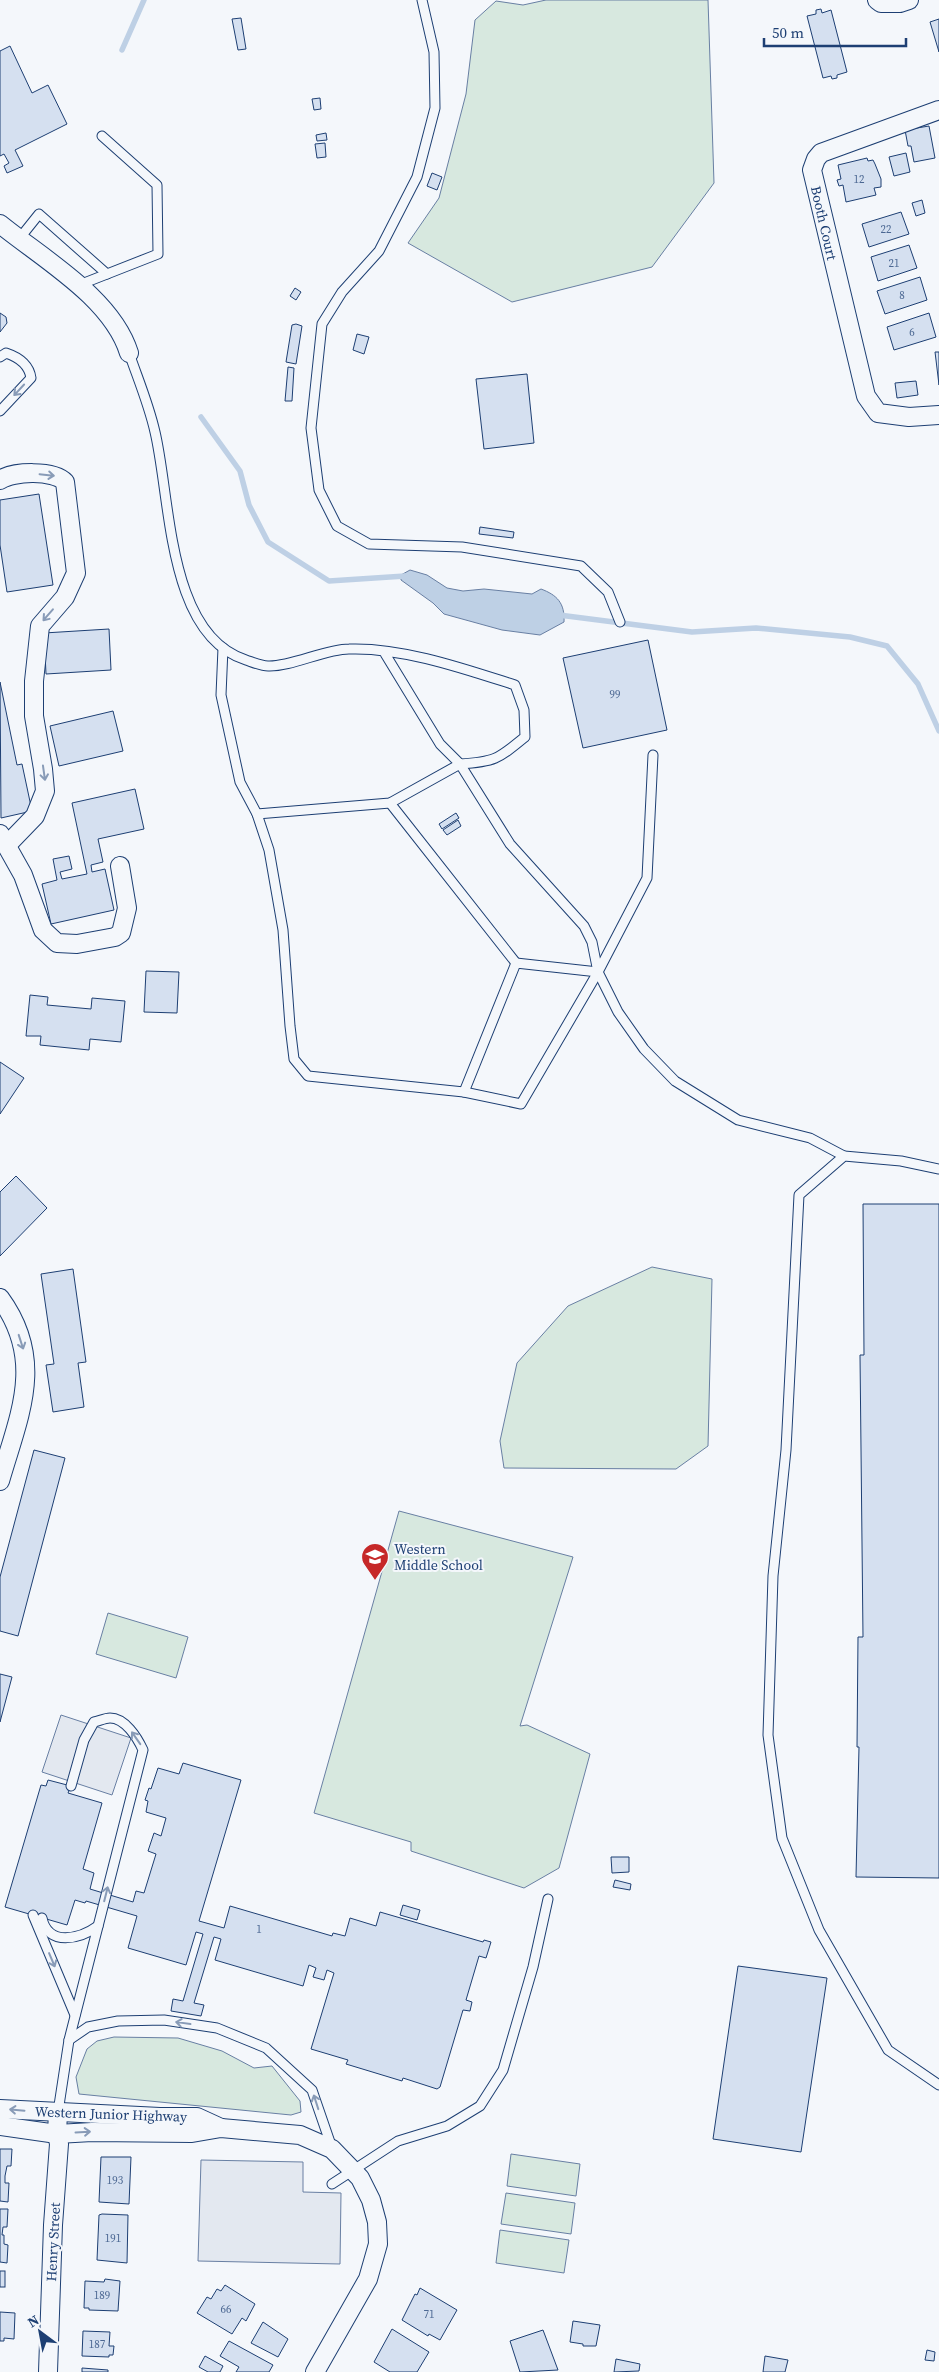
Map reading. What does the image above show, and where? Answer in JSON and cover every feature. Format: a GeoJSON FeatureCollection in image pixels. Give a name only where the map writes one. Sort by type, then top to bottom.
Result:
{"type":"FeatureCollection","features":[{"type":"Feature","properties":{"kind":"street"},"geometry":{"type":"LineString","coordinates":[[877,0],[880,3],[890,3],[908,0]]}},
{"type":"Feature","properties":{"kind":"street","name":"Booth Court"},"geometry":{"type":"LineString","coordinates":[[939,110],[821,153],[816,159],[812,170],[866,396],[878,413],[909,417],[939,415]]}},
{"type":"Feature","properties":{"kind":"street"},"geometry":{"type":"LineString","coordinates":[[0,224],[95,299],[115,323],[125,339],[129,353]]}},
{"type":"Feature","properties":{"kind":"street"},"geometry":{"type":"LineString","coordinates":[[0,480],[11,475],[34,474],[57,476],[65,482],[76,567],[70,589],[48,615],[38,632],[34,680],[34,716],[45,782],[44,797],[35,816],[4,839],[23,875],[43,930],[51,939],[63,944],[77,944],[115,937],[121,933],[127,908],[120,866]]}},
{"type":"Feature","properties":{"kind":"street"},"geometry":{"type":"LineString","coordinates":[[0,1298],[22,1346],[26,1373],[24,1398],[0,1481]]}},
{"type":"Feature","properties":{"kind":"street","name":"Western Junior Highway"},"geometry":{"type":"LineString","coordinates":[[0,2109],[197,2116],[220,2128]]}},
{"type":"Feature","properties":{"kind":"street","name":"Henry Street"},"geometry":{"type":"LineString","coordinates":[[48,2372],[53,2225],[59,2144],[57,2134],[58,2112]]}},
{"type":"Feature","properties":{"kind":"street","name":"Western Junior Highway"},"geometry":{"type":"LineString","coordinates":[[0,2126],[57,2134],[92,2132],[192,2133],[220,2128],[300,2135],[332,2149],[360,2178],[368,2193],[377,2222],[378,2244],[371,2273],[315,2372]]}},
{"type":"Feature","properties":{"kind":"lane"},"geometry":{"type":"LineString","coordinates":[[422,0],[434,52],[435,108],[417,177],[379,251],[342,292],[322,324],[310,428],[319,490],[337,526],[369,544],[462,547],[581,566],[608,592],[620,622]]}},
{"type":"Feature","properties":{"kind":"lane"},"geometry":{"type":"LineString","coordinates":[[79,285],[158,254],[157,185],[102,136]]}},
{"type":"Feature","properties":{"kind":"lane"},"geometry":{"type":"LineString","coordinates":[[19,239],[40,214],[107,274]]}},
{"type":"Feature","properties":{"kind":"lane"},"geometry":{"type":"LineString","coordinates":[[0,357],[6,353],[17,356],[30,370],[31,378],[0,411]]}},
{"type":"Feature","properties":{"kind":"lane"},"geometry":{"type":"LineString","coordinates":[[129,353],[155,431],[176,564],[198,619],[211,640],[233,656],[267,667],[348,649],[384,652],[438,661],[515,685],[524,710],[525,737],[500,757],[482,762],[460,764],[390,803],[257,814]]}},
{"type":"Feature","properties":{"kind":"lane"},"geometry":{"type":"LineString","coordinates":[[223,648],[221,695],[240,782],[257,814],[269,850],[283,930],[294,1059],[308,1076],[464,1092],[521,1104],[598,972],[647,878],[654,755]]}},
{"type":"Feature","properties":{"kind":"lane"},"geometry":{"type":"LineString","coordinates":[[384,652],[440,744],[460,764],[510,844],[584,926],[592,942],[598,972],[618,1012],[639,1041],[675,1081],[738,1120],[810,1138],[844,1156],[901,1161],[939,1169]]}},
{"type":"Feature","properties":{"kind":"lane"},"geometry":{"type":"LineString","coordinates":[[390,803],[516,964],[598,972]]}},
{"type":"Feature","properties":{"kind":"lane"},"geometry":{"type":"LineString","coordinates":[[464,1092],[516,964]]}},
{"type":"Feature","properties":{"kind":"lane"},"geometry":{"type":"LineString","coordinates":[[844,1156],[799,1195],[786,1450],[773,1576],[768,1735],[782,1838],[819,1930],[888,2050],[939,2085]]}},
{"type":"Feature","properties":{"kind":"lane"},"geometry":{"type":"LineString","coordinates":[[58,2112],[69,2040],[143,1750],[137,1737],[124,1723],[110,1718],[94,1722],[84,1740],[71,1786]]}},
{"type":"Feature","properties":{"kind":"lane"},"geometry":{"type":"LineString","coordinates":[[332,2184],[352,2169],[398,2141],[447,2126],[480,2106],[503,2070],[533,1967],[548,1899]]}},
{"type":"Feature","properties":{"kind":"lane"},"geometry":{"type":"LineString","coordinates":[[76,2015],[38,1917],[54,1936],[77,1938],[98,1926]]}},
{"type":"Feature","properties":{"kind":"lane"},"geometry":{"type":"LineString","coordinates":[[69,2040],[88,2026],[118,2021],[164,2020],[217,2028],[266,2048],[312,2090],[332,2149]]}},
{"type":"Feature","properties":{"kind":"shaded area"},"geometry":{"type":"Polygon","coordinates":[[[546,0],[708,0],[714,183],[652,267],[512,302],[408,243],[439,198],[466,94],[475,20],[496,1],[523,5],[546,0]]]}},
{"type":"Feature","properties":{"kind":"shaded area"},"geometry":{"type":"Polygon","coordinates":[[[652,1267],[712,1279],[708,1446],[676,1469],[504,1468],[500,1441],[517,1363],[568,1306],[652,1267]]]}},
{"type":"Feature","properties":{"kind":"shaded area"},"geometry":{"type":"Polygon","coordinates":[[[399,1511],[573,1557],[520,1726],[527,1725],[590,1754],[559,1868],[524,1888],[411,1851],[411,1842],[314,1813],[399,1511]]]}},
{"type":"Feature","properties":{"kind":"shaded area"},"geometry":{"type":"Polygon","coordinates":[[[108,1613],[188,1637],[176,1678],[96,1654],[108,1613]]]}},
{"type":"Feature","properties":{"kind":"shaded area"},"geometry":{"type":"Polygon","coordinates":[[[61,1715],[131,1738],[112,1795],[42,1772],[61,1715]]]}},
{"type":"Feature","properties":{"kind":"shaded area"},"geometry":{"type":"Polygon","coordinates":[[[114,2037],[178,2038],[222,2051],[254,2068],[272,2066],[300,2101],[301,2112],[291,2115],[79,2094],[76,2077],[87,2049],[97,2041],[114,2037]]]}},
{"type":"Feature","properties":{"kind":"shaded area"},"geometry":{"type":"Polygon","coordinates":[[[511,2154],[580,2164],[576,2196],[507,2186],[511,2154]]]}},
{"type":"Feature","properties":{"kind":"shaded area"},"geometry":{"type":"Polygon","coordinates":[[[201,2160],[303,2162],[303,2192],[341,2193],[340,2264],[198,2261],[201,2160]]]}},
{"type":"Feature","properties":{"kind":"shaded area"},"geometry":{"type":"Polygon","coordinates":[[[506,2193],[575,2203],[571,2234],[501,2224],[506,2193]]]}},
{"type":"Feature","properties":{"kind":"shaded area"},"geometry":{"type":"Polygon","coordinates":[[[500,2230],[569,2240],[564,2273],[496,2263],[500,2230]]]}},
{"type":"Feature","properties":{"kind":"water"},"geometry":{"type":"Polygon","coordinates":[[[410,570],[427,575],[447,588],[463,591],[484,589],[532,594],[541,589],[556,597],[559,601],[563,610],[564,622],[540,635],[502,630],[444,614],[433,603],[401,580],[401,575],[410,570]]]}},
{"type":"Feature","properties":{"kind":"building"},"geometry":{"type":"Polygon","coordinates":[[[821,9],[822,13],[831,10],[847,72],[837,75],[837,78],[832,79],[831,76],[823,78],[807,16],[816,14],[816,10],[821,9]]]}},
{"type":"Feature","properties":{"kind":"building"},"geometry":{"type":"Polygon","coordinates":[[[241,18],[246,49],[238,50],[232,19],[241,18]]]}},
{"type":"Feature","properties":{"kind":"building"},"geometry":{"type":"Polygon","coordinates":[[[939,19],[939,52],[930,22],[939,19]]]}},
{"type":"Feature","properties":{"kind":"building"},"geometry":{"type":"Polygon","coordinates":[[[10,46],[32,93],[48,85],[67,124],[15,150],[23,166],[7,173],[4,166],[9,163],[4,154],[0,156],[0,51],[10,46]]]}},
{"type":"Feature","properties":{"kind":"building"},"geometry":{"type":"Polygon","coordinates":[[[320,98],[321,109],[314,110],[312,99],[320,98]]]}},
{"type":"Feature","properties":{"kind":"building"},"geometry":{"type":"Polygon","coordinates":[[[929,126],[935,158],[914,162],[905,130],[929,126]]]}},
{"type":"Feature","properties":{"kind":"building"},"geometry":{"type":"Polygon","coordinates":[[[326,133],[327,140],[317,141],[316,135],[326,133]]]}},
{"type":"Feature","properties":{"kind":"building"},"geometry":{"type":"Polygon","coordinates":[[[325,143],[326,157],[317,158],[315,144],[325,143]]]}},
{"type":"Feature","properties":{"kind":"building"},"geometry":{"type":"Polygon","coordinates":[[[906,153],[910,172],[894,176],[889,157],[906,153]]]}},
{"type":"Feature","properties":{"kind":"building"},"geometry":{"type":"Polygon","coordinates":[[[867,158],[868,161],[873,160],[875,164],[881,179],[881,187],[874,188],[876,195],[846,202],[843,185],[839,186],[837,180],[841,179],[838,165],[867,158]]]}},
{"type":"Feature","properties":{"kind":"building"},"geometry":{"type":"Polygon","coordinates":[[[432,173],[442,177],[437,190],[427,186],[432,173]]]}},
{"type":"Feature","properties":{"kind":"building"},"geometry":{"type":"Polygon","coordinates":[[[922,200],[925,213],[916,216],[912,203],[922,200]]]}},
{"type":"Feature","properties":{"kind":"building"},"geometry":{"type":"Polygon","coordinates":[[[901,212],[909,234],[869,247],[862,224],[901,212]]]}},
{"type":"Feature","properties":{"kind":"building"},"geometry":{"type":"Polygon","coordinates":[[[909,245],[917,268],[878,281],[871,257],[909,245]]]}},
{"type":"Feature","properties":{"kind":"building"},"geometry":{"type":"Polygon","coordinates":[[[920,277],[927,300],[885,314],[877,291],[920,277]]]}},
{"type":"Feature","properties":{"kind":"building"},"geometry":{"type":"Polygon","coordinates":[[[295,288],[301,292],[296,300],[290,296],[295,288]]]}},
{"type":"Feature","properties":{"kind":"building"},"geometry":{"type":"Polygon","coordinates":[[[0,313],[6,317],[7,323],[0,332],[0,313]]]}},
{"type":"Feature","properties":{"kind":"building"},"geometry":{"type":"Polygon","coordinates":[[[929,313],[936,337],[894,350],[887,327],[929,313]]]}},
{"type":"Feature","properties":{"kind":"building"},"geometry":{"type":"Polygon","coordinates":[[[292,325],[302,326],[296,364],[286,362],[292,325]]]}},
{"type":"Feature","properties":{"kind":"building"},"geometry":{"type":"Polygon","coordinates":[[[357,334],[369,337],[364,354],[353,350],[357,334]]]}},
{"type":"Feature","properties":{"kind":"building"},"geometry":{"type":"Polygon","coordinates":[[[935,352],[939,352],[939,385],[936,360],[935,352]]]}},
{"type":"Feature","properties":{"kind":"building"},"geometry":{"type":"Polygon","coordinates":[[[288,367],[294,368],[292,401],[285,401],[288,367]]]}},
{"type":"Feature","properties":{"kind":"building"},"geometry":{"type":"Polygon","coordinates":[[[527,374],[534,443],[484,449],[476,379],[527,374]]]}},
{"type":"Feature","properties":{"kind":"building"},"geometry":{"type":"Polygon","coordinates":[[[916,381],[918,395],[897,398],[895,383],[916,381]]]}},
{"type":"Feature","properties":{"kind":"building"},"geometry":{"type":"Polygon","coordinates":[[[39,494],[53,585],[7,592],[0,545],[0,500],[39,494]]]}},
{"type":"Feature","properties":{"kind":"building"},"geometry":{"type":"Polygon","coordinates":[[[480,527],[514,532],[513,538],[479,534],[480,527]]]}},
{"type":"Feature","properties":{"kind":"building"},"geometry":{"type":"Polygon","coordinates":[[[109,629],[111,670],[46,674],[44,633],[109,629]]]}},
{"type":"Feature","properties":{"kind":"building"},"geometry":{"type":"Polygon","coordinates":[[[648,640],[667,730],[583,748],[563,658],[648,640]]]}},
{"type":"Feature","properties":{"kind":"building"},"geometry":{"type":"Polygon","coordinates":[[[0,682],[17,765],[22,764],[32,811],[1,818],[0,682]]]}},
{"type":"Feature","properties":{"kind":"building"},"geometry":{"type":"Polygon","coordinates":[[[113,711],[123,751],[59,766],[50,726],[113,711]]]}},
{"type":"Feature","properties":{"kind":"building"},"geometry":{"type":"Polygon","coordinates":[[[135,789],[144,829],[98,839],[103,862],[91,865],[92,872],[105,869],[114,910],[51,924],[42,884],[57,880],[53,859],[69,856],[72,869],[60,872],[62,879],[87,874],[72,803],[135,789]]]}},
{"type":"Feature","properties":{"kind":"building"},"geometry":{"type":"Polygon","coordinates":[[[456,813],[459,818],[442,829],[439,824],[456,813]]]}},
{"type":"Feature","properties":{"kind":"building"},"geometry":{"type":"Polygon","coordinates":[[[458,820],[461,826],[447,835],[443,830],[458,820]]]}},
{"type":"Feature","properties":{"kind":"building"},"geometry":{"type":"Polygon","coordinates":[[[146,971],[179,972],[177,1013],[144,1012],[146,971]]]}},
{"type":"Feature","properties":{"kind":"building"},"geometry":{"type":"Polygon","coordinates":[[[30,995],[48,997],[47,1005],[91,1009],[92,998],[125,1001],[121,1042],[90,1039],[89,1050],[40,1045],[41,1036],[26,1036],[30,995]]]}},
{"type":"Feature","properties":{"kind":"building"},"geometry":{"type":"Polygon","coordinates":[[[0,1062],[24,1078],[0,1114],[0,1062]]]}},
{"type":"Feature","properties":{"kind":"building"},"geometry":{"type":"Polygon","coordinates":[[[16,1176],[47,1208],[0,1256],[0,1192],[16,1176]]]}},
{"type":"Feature","properties":{"kind":"building"},"geometry":{"type":"Polygon","coordinates":[[[863,1204],[939,1204],[939,1878],[856,1877],[859,1747],[857,1747],[858,1637],[863,1637],[860,1355],[864,1355],[863,1204]]]}},
{"type":"Feature","properties":{"kind":"building"},"geometry":{"type":"Polygon","coordinates":[[[73,1269],[86,1362],[78,1363],[84,1407],[53,1412],[46,1365],[54,1364],[41,1274],[73,1269]]]}},
{"type":"Feature","properties":{"kind":"building"},"geometry":{"type":"Polygon","coordinates":[[[34,1450],[65,1458],[18,1636],[0,1631],[0,1577],[34,1450]]]}},
{"type":"Feature","properties":{"kind":"building"},"geometry":{"type":"Polygon","coordinates":[[[0,1674],[12,1677],[0,1722],[0,1674]]]}},
{"type":"Feature","properties":{"kind":"building"},"geometry":{"type":"Polygon","coordinates":[[[183,1763],[241,1780],[199,1921],[224,1928],[230,1906],[332,1936],[333,1933],[345,1936],[350,1918],[376,1926],[380,1912],[483,1942],[484,1940],[491,1942],[486,1958],[479,1956],[466,2000],[472,2002],[470,2011],[463,2010],[440,2087],[437,2089],[403,2078],[402,2081],[346,2064],[348,2060],[311,2049],[334,1973],[327,1970],[324,1980],[313,1977],[316,1968],[309,1965],[303,1986],[215,1960],[221,1939],[214,1937],[194,2003],[204,2005],[201,2016],[171,2011],[173,1999],[183,2001],[203,1934],[196,1932],[186,1965],[128,1948],[137,1916],[86,1901],[85,1903],[75,1900],[67,1925],[5,1907],[41,1785],[46,1786],[48,1780],[71,1786],[68,1793],[102,1803],[83,1869],[94,1873],[90,1889],[133,1902],[136,1891],[144,1893],[156,1854],[148,1851],[154,1833],[161,1836],[166,1818],[146,1812],[148,1801],[145,1800],[149,1788],[151,1789],[158,1768],[179,1774],[183,1763]]]}},
{"type":"Feature","properties":{"kind":"building"},"geometry":{"type":"Polygon","coordinates":[[[611,1857],[629,1857],[629,1872],[612,1873],[611,1857]]]}},
{"type":"Feature","properties":{"kind":"building"},"geometry":{"type":"Polygon","coordinates":[[[615,1880],[631,1884],[630,1890],[613,1887],[615,1880]]]}},
{"type":"Feature","properties":{"kind":"building"},"geometry":{"type":"Polygon","coordinates":[[[403,1905],[420,1910],[417,1920],[400,1915],[403,1905]]]}},
{"type":"Feature","properties":{"kind":"building"},"geometry":{"type":"Polygon","coordinates":[[[738,1966],[827,1978],[801,2152],[713,2139],[738,1966]]]}},
{"type":"Feature","properties":{"kind":"building"},"geometry":{"type":"Polygon","coordinates":[[[0,2149],[12,2149],[11,2166],[7,2166],[5,2176],[5,2183],[9,2183],[8,2202],[0,2201],[0,2149]]]}},
{"type":"Feature","properties":{"kind":"building"},"geometry":{"type":"Polygon","coordinates":[[[101,2157],[131,2157],[129,2204],[99,2202],[101,2157]]]}},
{"type":"Feature","properties":{"kind":"building"},"geometry":{"type":"Polygon","coordinates":[[[0,2209],[8,2209],[7,2227],[3,2227],[2,2235],[4,2235],[4,2244],[8,2245],[7,2263],[0,2262],[0,2209]]]}},
{"type":"Feature","properties":{"kind":"building"},"geometry":{"type":"Polygon","coordinates":[[[99,2215],[128,2215],[127,2263],[97,2260],[99,2215]]]}},
{"type":"Feature","properties":{"kind":"building"},"geometry":{"type":"Polygon","coordinates":[[[0,2271],[5,2271],[5,2287],[0,2287],[0,2271]]]}},
{"type":"Feature","properties":{"kind":"building"},"geometry":{"type":"Polygon","coordinates":[[[105,2279],[120,2281],[118,2311],[89,2310],[89,2308],[84,2308],[85,2281],[104,2282],[105,2279]]]}},
{"type":"Feature","properties":{"kind":"building"},"geometry":{"type":"Polygon","coordinates":[[[225,2285],[255,2304],[246,2321],[242,2318],[232,2334],[197,2313],[207,2297],[211,2299],[217,2289],[221,2291],[225,2285]]]}},
{"type":"Feature","properties":{"kind":"building"},"geometry":{"type":"Polygon","coordinates":[[[420,2288],[457,2310],[440,2340],[429,2334],[428,2336],[402,2320],[420,2288]]]}},
{"type":"Feature","properties":{"kind":"building"},"geometry":{"type":"Polygon","coordinates":[[[0,2312],[15,2313],[14,2339],[4,2338],[4,2341],[0,2341],[0,2312]]]}},
{"type":"Feature","properties":{"kind":"building"},"geometry":{"type":"Polygon","coordinates":[[[573,2321],[600,2325],[596,2346],[583,2346],[583,2344],[570,2342],[573,2321]]]}},
{"type":"Feature","properties":{"kind":"building"},"geometry":{"type":"Polygon","coordinates":[[[263,2322],[288,2339],[278,2357],[251,2343],[263,2322]]]}},
{"type":"Feature","properties":{"kind":"building"},"geometry":{"type":"Polygon","coordinates":[[[392,2329],[429,2352],[417,2372],[390,2372],[374,2362],[392,2329]]]}},
{"type":"Feature","properties":{"kind":"building"},"geometry":{"type":"Polygon","coordinates":[[[543,2330],[558,2370],[520,2372],[510,2341],[543,2330]]]}},
{"type":"Feature","properties":{"kind":"building"},"geometry":{"type":"Polygon","coordinates":[[[83,2331],[110,2332],[109,2346],[114,2346],[113,2355],[109,2355],[109,2357],[82,2356],[83,2331]]]}},
{"type":"Feature","properties":{"kind":"building"},"geometry":{"type":"Polygon","coordinates":[[[229,2341],[273,2365],[269,2372],[236,2372],[239,2367],[220,2356],[229,2341]]]}},
{"type":"Feature","properties":{"kind":"building"},"geometry":{"type":"Polygon","coordinates":[[[927,2350],[935,2352],[934,2361],[925,2360],[927,2350]]]}},
{"type":"Feature","properties":{"kind":"building"},"geometry":{"type":"Polygon","coordinates":[[[205,2356],[223,2366],[220,2372],[208,2372],[199,2367],[205,2356]]]}},
{"type":"Feature","properties":{"kind":"building"},"geometry":{"type":"Polygon","coordinates":[[[765,2356],[788,2360],[785,2372],[763,2372],[765,2356]]]}},
{"type":"Feature","properties":{"kind":"building"},"geometry":{"type":"Polygon","coordinates":[[[616,2359],[640,2364],[639,2371],[614,2372],[616,2359]]]}},
{"type":"Feature","properties":{"kind":"building"},"geometry":{"type":"Polygon","coordinates":[[[82,2368],[108,2370],[108,2372],[82,2372],[82,2368]]]}},
{"type":"Feature","properties":{"kind":"waterway"},"geometry":{"type":"LineString","coordinates":[[122,50],[144,0]]}},
{"type":"Feature","properties":{"kind":"waterway"},"geometry":{"type":"LineString","coordinates":[[201,417],[240,471],[249,505],[268,542],[329,581],[405,576],[408,578]]}},
{"type":"Feature","properties":{"kind":"waterway"},"geometry":{"type":"LineString","coordinates":[[559,615],[692,632],[756,628],[850,637],[887,646],[918,684],[939,731]]}},
{"type":"Feature","properties":{"kind":"place","name":"Western Middle School"},"geometry":{"type":"Point","coordinates":[375,1581]}}]}
